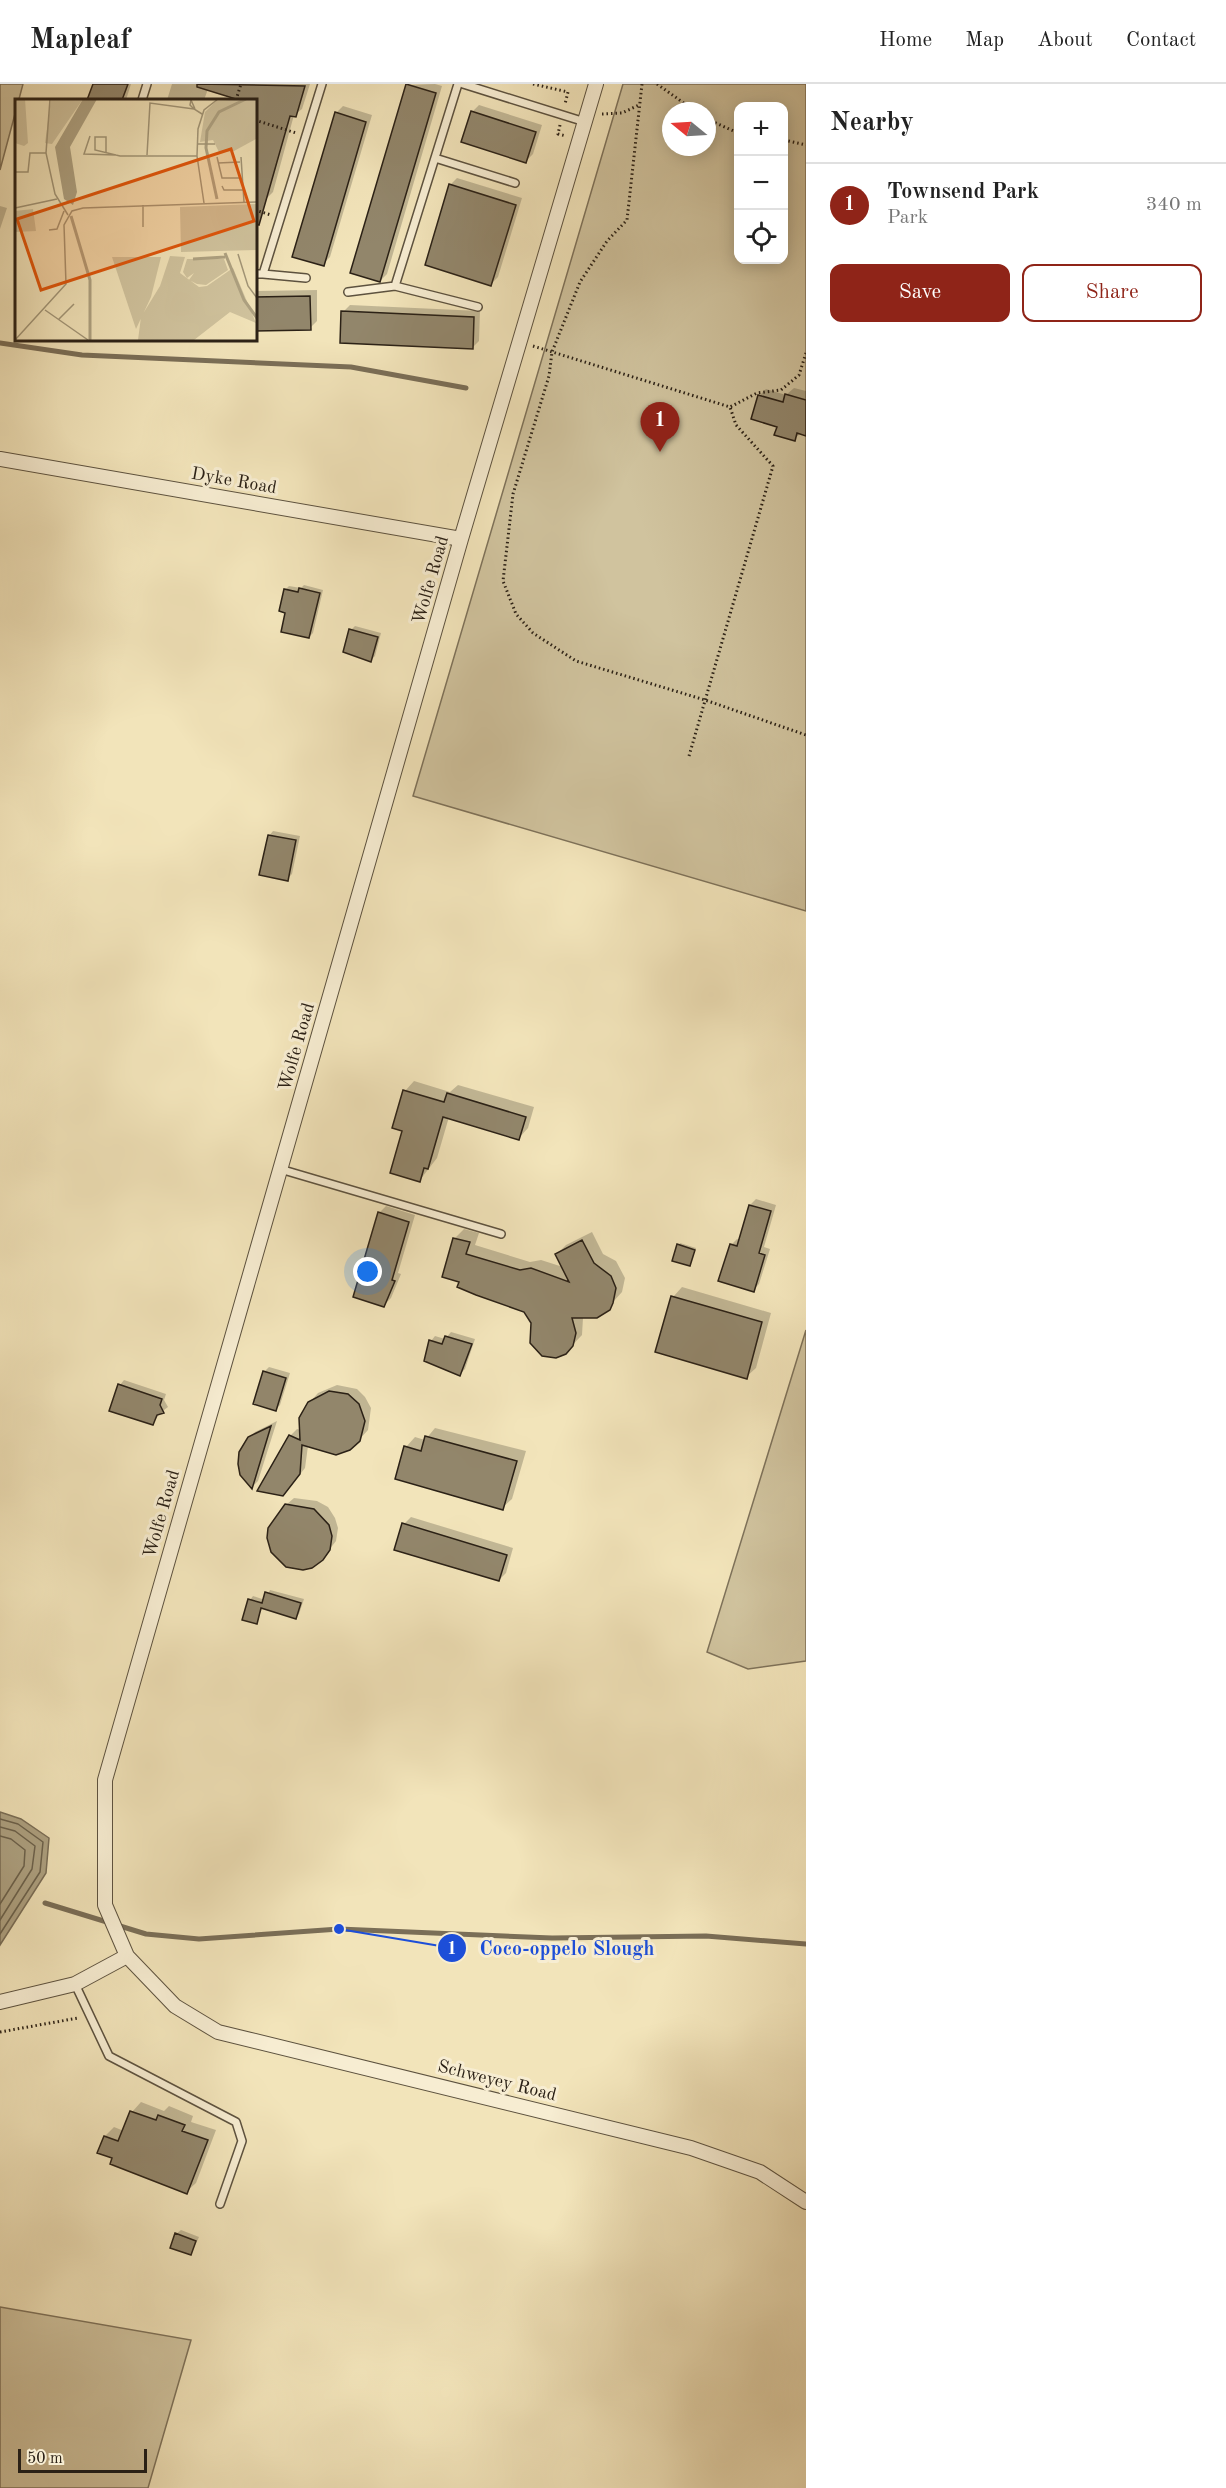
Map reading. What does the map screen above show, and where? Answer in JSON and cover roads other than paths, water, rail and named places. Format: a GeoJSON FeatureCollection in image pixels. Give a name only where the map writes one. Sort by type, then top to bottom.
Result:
{"type":"FeatureCollection","features":[{"type":"Feature","properties":{"kind":"street","name":"Wolfe Road"},"geometry":{"type":"LineString","coordinates":[[175,2006],[127,1956],[105,1905],[105,1780],[461,539],[596,84]]}},
{"type":"Feature","properties":{"kind":"street","name":"Dyke Road"},"geometry":{"type":"LineString","coordinates":[[0,459],[461,539]]}},
{"type":"Feature","properties":{"kind":"street"},"geometry":{"type":"LineString","coordinates":[[0,2002],[75,1984],[127,1956]]}},
{"type":"Feature","properties":{"kind":"street","name":"Schweyey Road"},"geometry":{"type":"LineString","coordinates":[[175,2006],[218,2032],[691,2148],[760,2172],[806,2202]]}},
{"type":"Feature","properties":{"kind":"lane"},"geometry":{"type":"LineString","coordinates":[[142,99],[147,84]]}},
{"type":"Feature","properties":{"kind":"lane"},"geometry":{"type":"LineString","coordinates":[[306,278],[259,274],[322,84]]}},
{"type":"Feature","properties":{"kind":"lane"},"geometry":{"type":"LineString","coordinates":[[395,286],[460,84],[585,122]]}},
{"type":"Feature","properties":{"kind":"lane"},"geometry":{"type":"LineString","coordinates":[[435,158],[515,183]]}},
{"type":"Feature","properties":{"kind":"lane"},"geometry":{"type":"LineString","coordinates":[[348,292],[395,286],[478,307]]}},
{"type":"Feature","properties":{"kind":"lane"},"geometry":{"type":"LineString","coordinates":[[280,1169],[501,1234]]}},
{"type":"Feature","properties":{"kind":"lane"},"geometry":{"type":"LineString","coordinates":[[75,1984],[109,2056],[236,2122],[242,2141],[220,2204]]}},
{"type":"Feature","properties":{"kind":"water"},"geometry":{"type":"Polygon","coordinates":[[[0,1812],[21,1819],[49,1838],[46,1873],[0,1945],[0,1812]]]}},
{"type":"Feature","properties":{"kind":"waterway"},"geometry":{"type":"LineString","coordinates":[[0,343],[82,355],[351,367],[466,388]]}},
{"type":"Feature","properties":{"kind":"waterway"},"geometry":{"type":"LineString","coordinates":[[45,1903],[146,1934],[199,1939],[339,1929],[552,1938],[706,1936],[806,1944]]}},
{"type":"Feature","properties":{"kind":"place","name":"Townsend Park"},"geometry":{"type":"Point","coordinates":[660,452]}},
{"type":"Feature","properties":{"kind":"place","name":"Coco-oppelo Slough"},"geometry":{"type":"Point","coordinates":[339,1929]}}]}
